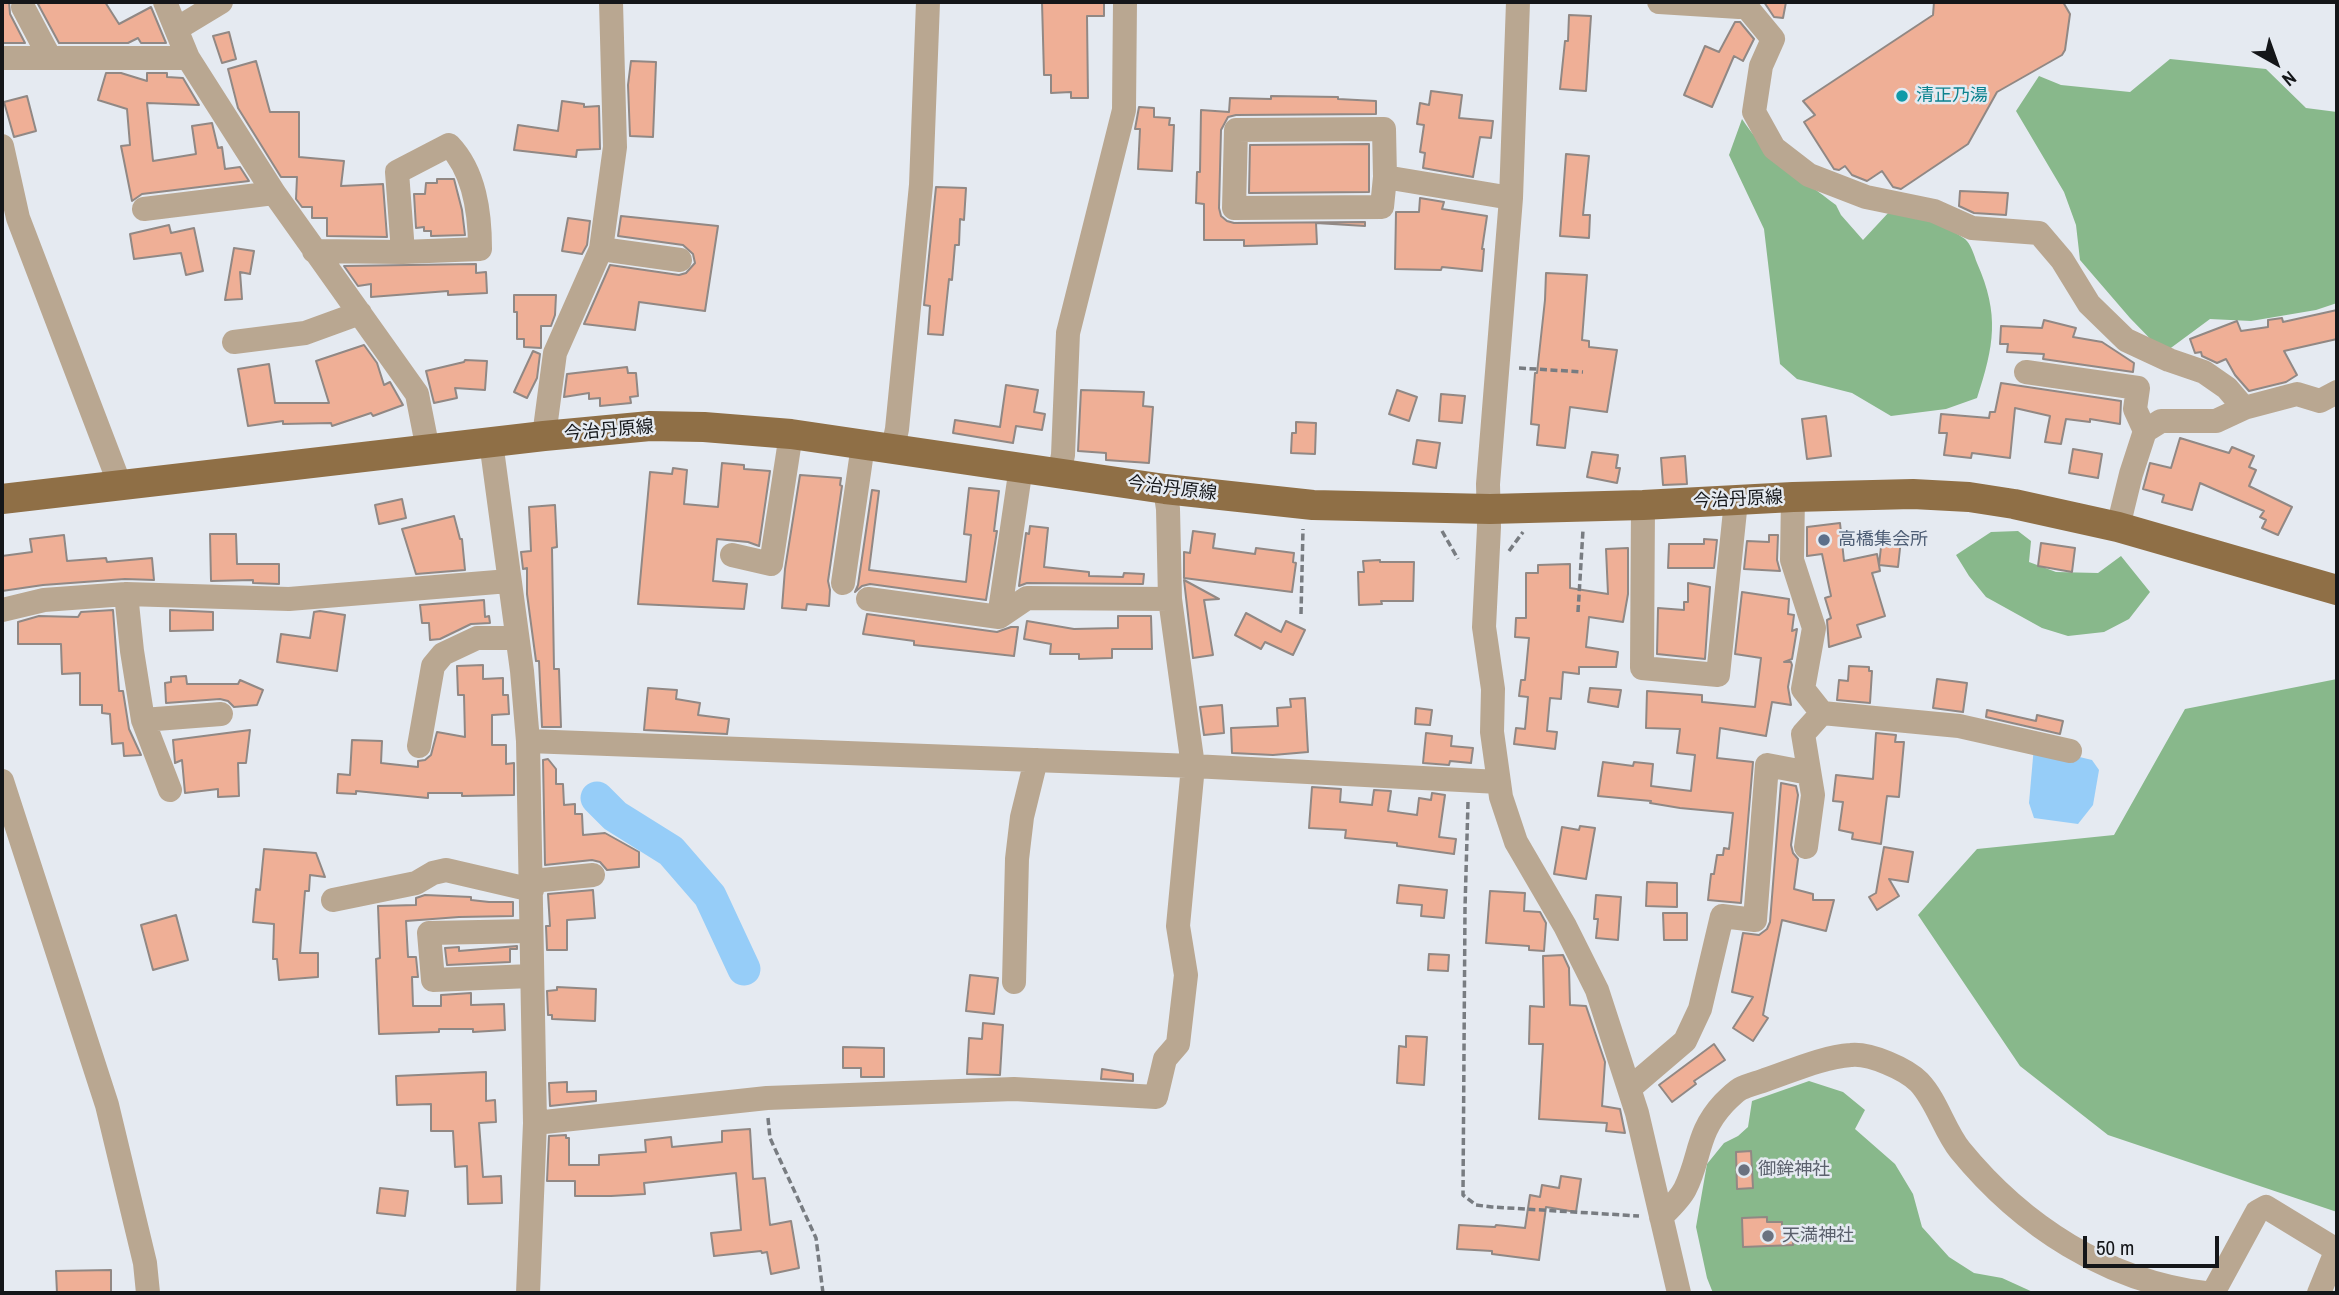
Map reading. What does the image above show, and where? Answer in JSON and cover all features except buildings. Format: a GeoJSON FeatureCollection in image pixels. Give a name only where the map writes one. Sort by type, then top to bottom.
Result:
{"type":"FeatureCollection","features":[{"type":"Feature","properties":{"kind":"main road","name":"今治丹原線"},"geometry":{"type":"LineString","coordinates":[[2,499],[544,436],[676,426],[791,434],[1166,489],[1304,504],[1490,509],[1793,497],[1913,494],[1969,497],[2118,527],[2337,591]]}},
{"type":"Feature","properties":{"kind":"street"},"geometry":{"type":"LineString","coordinates":[[165,2],[178,28],[188,58],[274,193],[417,394],[428,450]]}},
{"type":"Feature","properties":{"kind":"street"},"geometry":{"type":"LineString","coordinates":[[178,28],[221,2]]}},
{"type":"Feature","properties":{"kind":"street"},"geometry":{"type":"LineString","coordinates":[[544,436],[555,353],[601,249],[615,147],[611,2]]}},
{"type":"Feature","properties":{"kind":"street"},"geometry":{"type":"LineString","coordinates":[[893,448],[921,186],[928,2]]}},
{"type":"Feature","properties":{"kind":"street"},"geometry":{"type":"LineString","coordinates":[[1059,473],[1063,455],[1068,333],[1124,110],[1125,2]]}},
{"type":"Feature","properties":{"kind":"street"},"geometry":{"type":"LineString","coordinates":[[1518,2],[1511,198],[1488,484],[1490,509],[1484,627],[1493,689],[1493,732],[1499,782],[1501,797],[1516,842],[1565,926],[1597,990],[1630,1088],[1679,1293]]}},
{"type":"Feature","properties":{"kind":"street"},"geometry":{"type":"LineString","coordinates":[[1659,2],[1739,7],[1746,3],[1773,39],[1762,66],[1754,112],[1774,148],[1809,175],[1866,197],[1934,211],[1972,228],[2039,233],[2062,260],[2089,304],[2126,340],[2169,360],[2204,372],[2227,388],[2244,408]]}},
{"type":"Feature","properties":{"kind":"street"},"geometry":{"type":"LineString","coordinates":[[23,7],[50,58]]}},
{"type":"Feature","properties":{"kind":"street"},"geometry":{"type":"LineString","coordinates":[[2,58],[188,58]]}},
{"type":"Feature","properties":{"kind":"street"},"geometry":{"type":"LineString","coordinates":[[1384,129],[1385,177],[1382,207],[1234,208],[1236,130],[1384,129]]}},
{"type":"Feature","properties":{"kind":"street"},"geometry":{"type":"LineString","coordinates":[[314,251],[403,252],[480,249],[480,214],[459,155],[449,145],[397,172],[403,252]]}},
{"type":"Feature","properties":{"kind":"street"},"geometry":{"type":"LineString","coordinates":[[2,146],[18,218],[120,485]]}},
{"type":"Feature","properties":{"kind":"street"},"geometry":{"type":"LineString","coordinates":[[1385,177],[1511,198]]}},
{"type":"Feature","properties":{"kind":"street"},"geometry":{"type":"LineString","coordinates":[[144,209],[274,193]]}},
{"type":"Feature","properties":{"kind":"street"},"geometry":{"type":"LineString","coordinates":[[601,249],[680,260]]}},
{"type":"Feature","properties":{"kind":"street"},"geometry":{"type":"LineString","coordinates":[[234,342],[305,333],[360,313]]}},
{"type":"Feature","properties":{"kind":"street"},"geometry":{"type":"LineString","coordinates":[[2026,372],[2138,388],[2135,409],[2145,431]]}},
{"type":"Feature","properties":{"kind":"street"},"geometry":{"type":"LineString","coordinates":[[2118,527],[2145,431],[2161,421],[2216,421],[2244,408],[2297,394],[2331,398]]}},
{"type":"Feature","properties":{"kind":"street"},"geometry":{"type":"LineString","coordinates":[[732,555],[771,564],[791,434]]}},
{"type":"Feature","properties":{"kind":"street"},"geometry":{"type":"LineString","coordinates":[[491,442],[517,638],[527,741],[535,1123],[528,1293]]}},
{"type":"Feature","properties":{"kind":"street"},"geometry":{"type":"LineString","coordinates":[[843,583],[863,445]]}},
{"type":"Feature","properties":{"kind":"street"},"geometry":{"type":"LineString","coordinates":[[999,617],[1021,467]]}},
{"type":"Feature","properties":{"kind":"street"},"geometry":{"type":"LineString","coordinates":[[535,1123],[767,1098],[1014,1089],[1156,1097],[1165,1059],[1178,1044],[1186,975],[1178,926],[1193,766],[1170,599],[1166,489]]}},
{"type":"Feature","properties":{"kind":"street"},"geometry":{"type":"LineString","coordinates":[[1793,497],[1792,560],[1814,628],[1802,689],[1822,713],[1959,726],[2070,751]]}},
{"type":"Feature","properties":{"kind":"street"},"geometry":{"type":"LineString","coordinates":[[1643,505],[1642,668],[1718,675],[1736,501]]}},
{"type":"Feature","properties":{"kind":"street"},"geometry":{"type":"LineString","coordinates":[[2,610],[44,600],[126,594],[289,599],[509,581]]}},
{"type":"Feature","properties":{"kind":"street"},"geometry":{"type":"LineString","coordinates":[[126,594],[143,720],[170,790]]}},
{"type":"Feature","properties":{"kind":"street"},"geometry":{"type":"LineString","coordinates":[[868,599],[999,617],[1027,597],[1170,599]]}},
{"type":"Feature","properties":{"kind":"street"},"geometry":{"type":"LineString","coordinates":[[419,746],[433,666],[443,654],[477,638],[517,638]]}},
{"type":"Feature","properties":{"kind":"street"},"geometry":{"type":"LineString","coordinates":[[1806,846],[1813,795],[1803,734],[1822,713]]}},
{"type":"Feature","properties":{"kind":"street"},"geometry":{"type":"LineString","coordinates":[[143,720],[221,715]]}},
{"type":"Feature","properties":{"kind":"street"},"geometry":{"type":"LineString","coordinates":[[527,741],[1193,766],[1499,782]]}},
{"type":"Feature","properties":{"kind":"street"},"geometry":{"type":"LineString","coordinates":[[1014,982],[1017,859],[1022,817],[1037,760]]}},
{"type":"Feature","properties":{"kind":"street"},"geometry":{"type":"LineString","coordinates":[[1630,1088],[1685,1041],[1700,1009],[1722,916],[1755,920],[1767,765],[1810,772]]}},
{"type":"Feature","properties":{"kind":"street"},"geometry":{"type":"LineString","coordinates":[[2,782],[107,1105],[145,1263],[148,1293]]}},
{"type":"Feature","properties":{"kind":"street"},"geometry":{"type":"LineString","coordinates":[[333,900],[416,883],[433,873],[446,870],[532,886],[593,875]]}},
{"type":"Feature","properties":{"kind":"street"},"geometry":{"type":"LineString","coordinates":[[530,931],[429,933],[433,979],[531,976]]}},
{"type":"Feature","properties":{"kind":"street"},"geometry":{"type":"LineString","coordinates":[[1661,1217],[1685,1191],[1703,1131],[1740,1089],[1808,1065],[1853,1054],[1886,1062],[1918,1082],[1944,1120],[1958,1147],[1999,1194],[2041,1228],[2080,1253],[2123,1273],[2173,1289],[2205,1293]]}},
{"type":"Feature","properties":{"kind":"street"},"geometry":{"type":"LineString","coordinates":[[2213,1293],[2257,1212],[2266,1207],[2330,1246],[2335,1254],[2319,1293]]}},
{"type":"Feature","properties":{"kind":"path"},"geometry":{"type":"LineString","coordinates":[[1496,367],[1583,372]]}},
{"type":"Feature","properties":{"kind":"path"},"geometry":{"type":"LineString","coordinates":[[1301,614],[1304,504]]}},
{"type":"Feature","properties":{"kind":"path"},"geometry":{"type":"LineString","coordinates":[[1578,612],[1584,506]]}},
{"type":"Feature","properties":{"kind":"path"},"geometry":{"type":"LineString","coordinates":[[1508,552],[1529,525]]}},
{"type":"Feature","properties":{"kind":"path"},"geometry":{"type":"LineString","coordinates":[[1439,526],[1458,559]]}},
{"type":"Feature","properties":{"kind":"path"},"geometry":{"type":"LineString","coordinates":[[1468,779],[1463,1195],[1476,1205],[1492,1207],[1661,1217]]}},
{"type":"Feature","properties":{"kind":"path"},"geometry":{"type":"LineString","coordinates":[[767,1098],[770,1138],[816,1238],[823,1293]]}},
{"type":"Feature","properties":{"kind":"green space"},"geometry":{"type":"Polygon","coordinates":[[[2170,59],[2266,69],[2306,108],[2337,112],[2337,303],[2316,310],[2251,321],[2210,319],[2164,353],[2080,260],[2076,225],[2064,192],[2016,111],[2039,76],[2061,85],[2130,92],[2170,59]]]}},
{"type":"Feature","properties":{"kind":"green space"},"geometry":{"type":"Polygon","coordinates":[[[1742,119],[1773,155],[1836,205],[1841,215],[1863,240],[1890,211],[1938,224],[1967,241],[1984,282],[1992,315],[1991,346],[1977,398],[1946,409],[1891,416],[1852,393],[1797,379],[1780,364],[1764,229],[1729,155],[1742,119]]]}},
{"type":"Feature","properties":{"kind":"green space"},"geometry":{"type":"Polygon","coordinates":[[[2018,531],[2031,541],[2029,562],[2056,572],[2098,573],[2121,556],[2150,592],[2129,619],[2104,632],[2068,636],[2042,628],[1986,597],[1956,555],[1991,532],[2018,531]]]}},
{"type":"Feature","properties":{"kind":"green space"},"geometry":{"type":"Polygon","coordinates":[[[2337,679],[2337,1212],[2108,1135],[2020,1066],[1918,915],[1977,849],[2114,835],[2185,709],[2337,679]]]}},
{"type":"Feature","properties":{"kind":"green space"},"geometry":{"type":"Polygon","coordinates":[[[1809,1081],[1843,1092],[1865,1110],[1855,1129],[1895,1164],[1913,1194],[1922,1227],[1949,1257],[1974,1273],[2002,1278],[2035,1293],[1713,1293],[1696,1227],[1707,1164],[1724,1143],[1748,1127],[1752,1101],[1809,1081]]]}},
{"type":"Feature","properties":{"kind":"water"},"geometry":{"type":"Polygon","coordinates":[[[2034,746],[2092,760],[2099,770],[2093,805],[2078,824],[2034,818],[2029,803],[2034,746]]]}},
{"type":"Feature","properties":{"kind":"waterway"},"geometry":{"type":"LineString","coordinates":[[597,798],[615,816],[671,851],[710,896],[744,969]]}},
{"type":"Feature","properties":{"kind":"place","name":"清正乃湯"},"geometry":{"type":"Point","coordinates":[1902,96]}},
{"type":"Feature","properties":{"kind":"place","name":"高橋集会所"},"geometry":{"type":"Point","coordinates":[1824,540]}},
{"type":"Feature","properties":{"kind":"place","name":"御鉾神社"},"geometry":{"type":"Point","coordinates":[1744,1170]}},
{"type":"Feature","properties":{"kind":"place","name":"天満神社"},"geometry":{"type":"Point","coordinates":[1768,1236]}}]}
